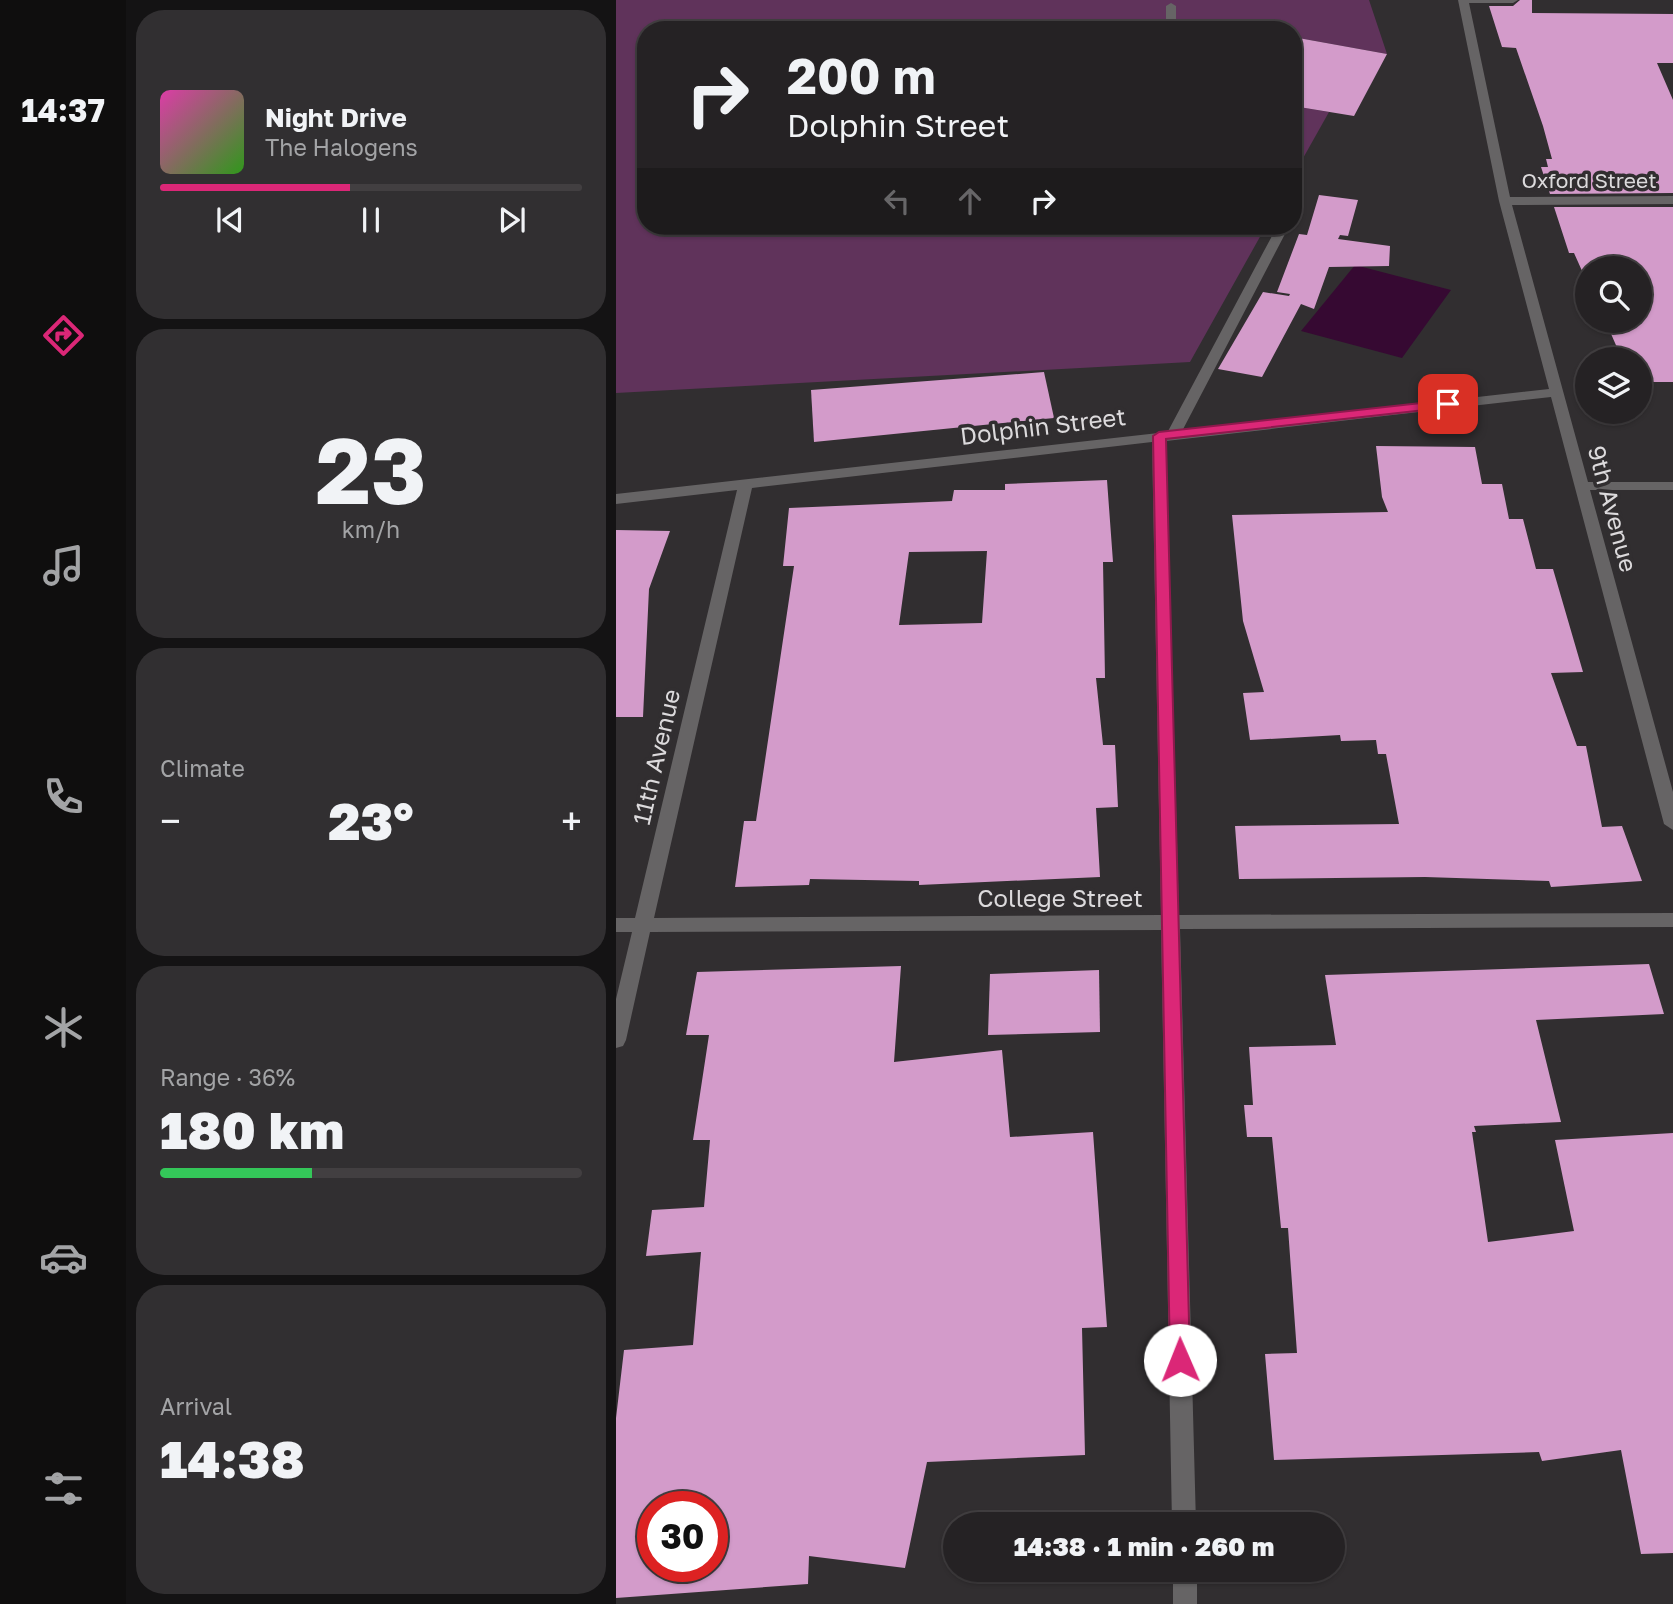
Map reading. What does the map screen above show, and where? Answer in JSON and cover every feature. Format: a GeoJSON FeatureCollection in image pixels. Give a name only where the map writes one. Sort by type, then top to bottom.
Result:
{"type":"FeatureCollection","features":[{"type":"Feature","properties":{"kind":"street"},"geometry":{"type":"LineString","coordinates":[[1463,0],[1513,0]]}},
{"type":"Feature","properties":{"kind":"street","name":"9th Avenue"},"geometry":{"type":"LineString","coordinates":[[1463,0],[1505,201],[1673,824]]}},
{"type":"Feature","properties":{"kind":"street"},"geometry":{"type":"LineString","coordinates":[[1171,6],[1171,21]]}},
{"type":"Feature","properties":{"kind":"street","name":"Oxford Street"},"geometry":{"type":"LineString","coordinates":[[1505,201],[1673,200]]}},
{"type":"Feature","properties":{"kind":"street"},"geometry":{"type":"LineString","coordinates":[[1184,1512],[1170,922],[1166,436],[1278,235]]}},
{"type":"Feature","properties":{"kind":"street","name":"Dolphin Street"},"geometry":{"type":"LineString","coordinates":[[616,499],[1558,392]]}},
{"type":"Feature","properties":{"kind":"street","name":"11th Avenue"},"geometry":{"type":"LineString","coordinates":[[616,1040],[745,485]]}},
{"type":"Feature","properties":{"kind":"street"},"geometry":{"type":"LineString","coordinates":[[1582,486],[1673,486]]}},
{"type":"Feature","properties":{"kind":"street","name":"College Street"},"geometry":{"type":"LineString","coordinates":[[616,925],[1673,920]]}},
{"type":"Feature","properties":{"kind":"street"},"geometry":{"type":"LineString","coordinates":[[1185,1582],[1185,1604]]}},
{"type":"Feature","properties":{"kind":"shaded area"},"geometry":{"type":"Polygon","coordinates":[[[616,0],[1369,0],[1387,54],[1302,39],[1302,21],[637,21],[637,235],[1261,235],[1190,362],[616,393],[616,0]]]}},
{"type":"Feature","properties":{"kind":"shaded area"},"geometry":{"type":"Polygon","coordinates":[[[1302,108],[1329,112],[1302,160],[1302,108]]]}},
{"type":"Feature","properties":{"kind":"shaded area"},"geometry":{"type":"Polygon","coordinates":[[[1355,265],[1451,290],[1402,358],[1301,331],[1355,265]]]}},
{"type":"Feature","properties":{"kind":"building"},"geometry":{"type":"Polygon","coordinates":[[[1520,0],[1532,0],[1532,13],[1673,14],[1673,63],[1657,63],[1673,100],[1673,193],[1550,194],[1541,167],[1548,167],[1546,159],[1552,159],[1543,126],[1516,48],[1502,47],[1489,6],[1513,6],[1520,0]]]}},
{"type":"Feature","properties":{"kind":"building"},"geometry":{"type":"Polygon","coordinates":[[[1302,39],[1387,54],[1354,116],[1302,107],[1302,39]]]}},
{"type":"Feature","properties":{"kind":"building"},"geometry":{"type":"Polygon","coordinates":[[[1319,195],[1358,200],[1348,236],[1340,235],[1338,239],[1390,246],[1389,266],[1329,267],[1314,309],[1301,304],[1262,377],[1218,369],[1263,292],[1289,296],[1290,294],[1277,292],[1299,235],[1307,235],[1319,195]]]}},
{"type":"Feature","properties":{"kind":"building"},"geometry":{"type":"Polygon","coordinates":[[[1554,207],[1673,207],[1673,382],[1652,382],[1652,347],[1617,347],[1611,333],[1652,333],[1652,256],[1575,256],[1574,253],[1569,253],[1554,207]]]}},
{"type":"Feature","properties":{"kind":"building"},"geometry":{"type":"Polygon","coordinates":[[[1044,372],[1054,418],[814,442],[811,390],[1044,372]]]}},
{"type":"Feature","properties":{"kind":"building"},"geometry":{"type":"Polygon","coordinates":[[[1376,446],[1475,447],[1482,484],[1502,484],[1509,519],[1523,519],[1536,569],[1553,569],[1583,672],[1551,673],[1577,746],[1586,746],[1602,827],[1622,826],[1642,881],[1551,887],[1549,881],[1425,877],[1239,879],[1235,826],[1399,824],[1386,754],[1378,754],[1376,740],[1341,741],[1340,735],[1250,740],[1243,693],[1264,692],[1243,621],[1232,515],[1388,512],[1382,497],[1376,446]]]}},
{"type":"Feature","properties":{"kind":"building"},"geometry":{"type":"Polygon","coordinates":[[[1107,480],[1113,562],[1103,562],[1105,678],[1096,678],[1103,745],[1115,745],[1118,807],[1096,808],[1100,877],[919,885],[919,881],[810,879],[809,885],[735,887],[744,821],[756,821],[794,566],[783,566],[789,508],[952,501],[954,490],[1005,490],[1005,484],[1107,480]],[[987,551],[909,552],[899,625],[982,623],[987,551]]]}},
{"type":"Feature","properties":{"kind":"building"},"geometry":{"type":"Polygon","coordinates":[[[616,530],[670,531],[649,589],[643,717],[616,717],[616,530]]]}},
{"type":"Feature","properties":{"kind":"building"},"geometry":{"type":"Polygon","coordinates":[[[1649,964],[1664,1014],[1536,1020],[1561,1122],[1474,1126],[1476,1132],[1472,1132],[1488,1242],[1574,1231],[1555,1140],[1673,1133],[1673,1553],[1641,1554],[1621,1450],[1542,1461],[1539,1452],[1274,1460],[1265,1354],[1297,1353],[1288,1228],[1281,1228],[1272,1137],[1247,1137],[1244,1105],[1253,1105],[1249,1047],[1336,1045],[1325,975],[1649,964]]]}},
{"type":"Feature","properties":{"kind":"building"},"geometry":{"type":"Polygon","coordinates":[[[901,966],[894,1062],[1002,1050],[1010,1137],[1093,1132],[1107,1327],[1082,1328],[1085,1455],[927,1462],[905,1568],[809,1556],[808,1584],[616,1598],[616,1418],[624,1350],[693,1345],[701,1252],[646,1256],[652,1210],[704,1207],[710,1140],[693,1140],[709,1035],[686,1035],[697,972],[901,966]]]}},
{"type":"Feature","properties":{"kind":"building"},"geometry":{"type":"Polygon","coordinates":[[[1099,970],[1100,1032],[988,1035],[990,974],[1099,970]]]}},
{"type":"Feature","properties":{"kind":"route"},"geometry":{"type":"LineString","coordinates":[[1180,1360],[1159,436],[1448,404]]}}]}
